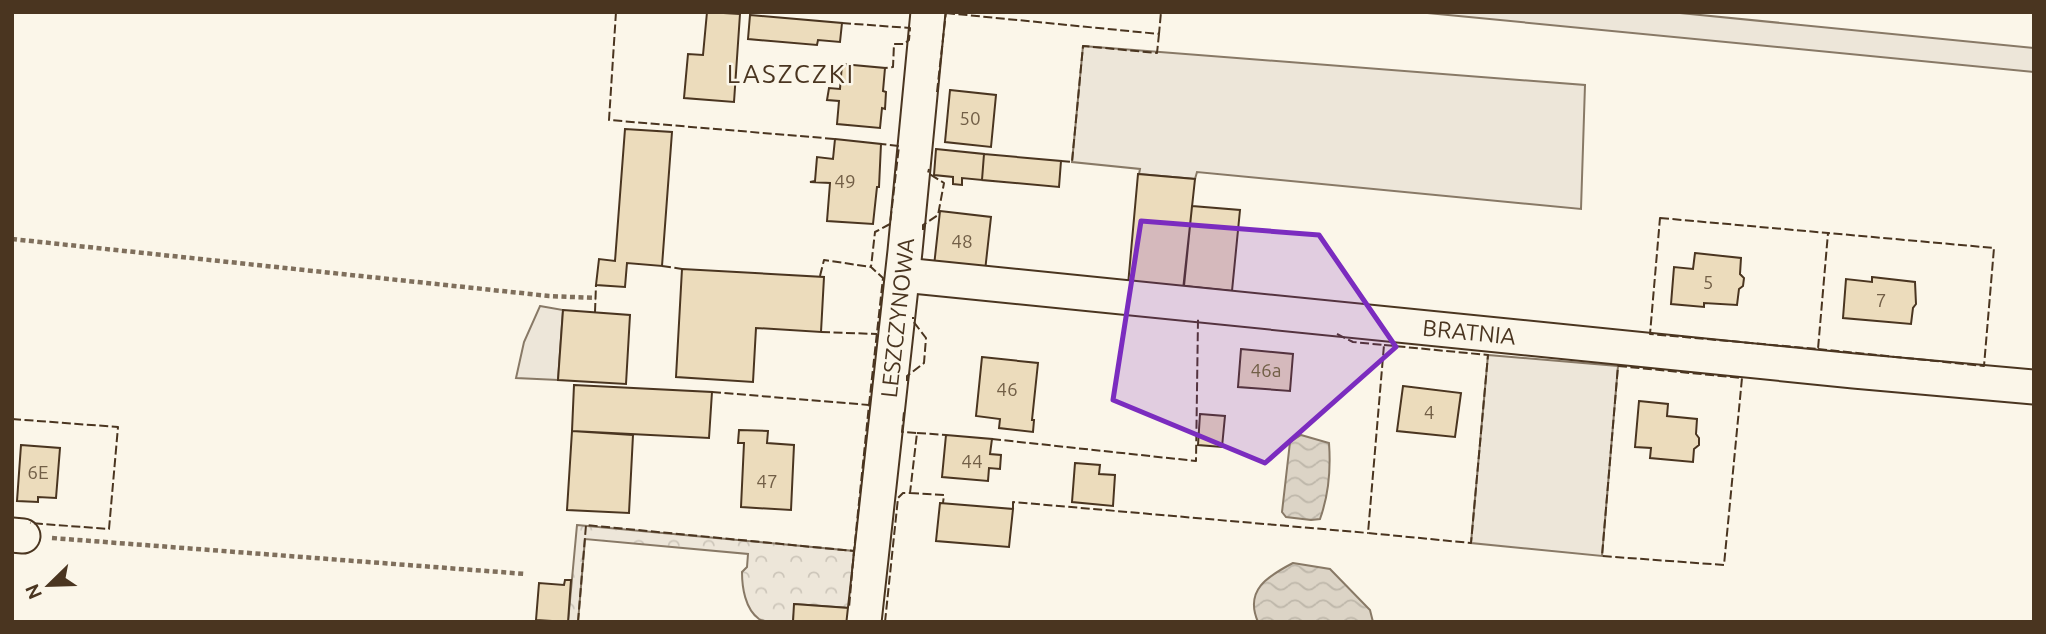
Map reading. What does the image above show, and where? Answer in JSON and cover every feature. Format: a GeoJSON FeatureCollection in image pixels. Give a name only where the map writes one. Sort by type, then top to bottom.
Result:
{"type":"FeatureCollection","features":[{"type":"Feature","properties":{"kind":"street","name":"LESZCZYNOWA"},"geometry":{"type":"LineString","coordinates":[[864,622],[903,275],[928,12]]}},
{"type":"Feature","properties":{"kind":"street","name":"BRATNIA"},"geometry":{"type":"LineString","coordinates":[[903,275],[2034,387]]}},
{"type":"Feature","properties":{"kind":"path"},"geometry":{"type":"LineString","coordinates":[[12,239],[549,296],[596,298]]}},
{"type":"Feature","properties":{"kind":"path"},"geometry":{"type":"LineString","coordinates":[[18,535],[526,574]]}},
{"type":"Feature","properties":{"kind":"highlighted area"},"geometry":{"type":"Polygon","coordinates":[[[1141,221],[1319,235],[1396,347],[1265,463],[1113,400],[1141,221]]]}},
{"type":"Feature","properties":{"kind":"green space"},"geometry":{"type":"Polygon","coordinates":[[[1417,12],[1670,12],[2034,48],[2034,72],[1417,12]]]}},
{"type":"Feature","properties":{"kind":"green space"},"geometry":{"type":"Polygon","coordinates":[[[1083,46],[1585,85],[1581,209],[1197,172],[1195,179],[1139,174],[1140,169],[1072,162],[1083,46]]]}},
{"type":"Feature","properties":{"kind":"green space"},"geometry":{"type":"Polygon","coordinates":[[[540,306],[563,310],[558,380],[516,378],[524,342],[540,306]]]}},
{"type":"Feature","properties":{"kind":"green space"},"geometry":{"type":"Polygon","coordinates":[[[1488,355],[1618,366],[1602,556],[1471,543],[1488,355]]]}},
{"type":"Feature","properties":{"kind":"green space"},"geometry":{"type":"Polygon","coordinates":[[[577,525],[854,551],[849,608],[795,604],[793,622],[763,621],[750,610],[744,591],[742,572],[747,567],[748,554],[585,539],[578,622],[568,622],[577,525]]]}},
{"type":"Feature","properties":{"kind":"water"},"geometry":{"type":"Polygon","coordinates":[[[1301,435],[1329,443],[1329,482],[1320,519],[1286,517],[1282,512],[1290,442],[1301,435]]]}},
{"type":"Feature","properties":{"kind":"water"},"geometry":{"type":"Polygon","coordinates":[[[1293,563],[1330,569],[1370,610],[1373,622],[1258,622],[1254,611],[1256,593],[1267,579],[1293,563]]]}},
{"type":"Feature","properties":{"kind":"building"},"geometry":{"type":"Polygon","coordinates":[[[707,12],[740,14],[734,102],[684,98],[688,54],[703,55],[707,12]]]}},
{"type":"Feature","properties":{"kind":"building"},"geometry":{"type":"Polygon","coordinates":[[[750,15],[842,23],[840,42],[818,40],[817,45],[748,39],[750,15]]]}},
{"type":"Feature","properties":{"kind":"building"},"geometry":{"type":"Polygon","coordinates":[[[842,64],[885,68],[885,109],[882,108],[880,128],[837,124],[839,101],[827,100],[829,88],[840,89],[842,64]]]}},
{"type":"Feature","properties":{"kind":"building"},"geometry":{"type":"Polygon","coordinates":[[[950,90],[996,95],[991,147],[945,142],[950,90]]]}},
{"type":"Feature","properties":{"kind":"building"},"geometry":{"type":"Polygon","coordinates":[[[625,129],[672,132],[662,266],[627,263],[625,287],[596,285],[599,259],[615,261],[625,129]]]}},
{"type":"Feature","properties":{"kind":"building"},"geometry":{"type":"Polygon","coordinates":[[[835,139],[881,144],[879,187],[873,224],[827,221],[830,183],[810,182],[815,181],[817,157],[833,159],[835,139]]]}},
{"type":"Feature","properties":{"kind":"building"},"geometry":{"type":"Polygon","coordinates":[[[936,149],[984,154],[982,180],[962,178],[962,185],[953,184],[953,177],[934,175],[936,149]]]}},
{"type":"Feature","properties":{"kind":"building"},"geometry":{"type":"Polygon","coordinates":[[[984,154],[1061,161],[1059,187],[982,180],[984,154]]]}},
{"type":"Feature","properties":{"kind":"building"},"geometry":{"type":"Polygon","coordinates":[[[1138,174],[1195,179],[1183,290],[1128,285],[1138,174]]]}},
{"type":"Feature","properties":{"kind":"building"},"geometry":{"type":"Polygon","coordinates":[[[1192,206],[1240,210],[1232,291],[1184,286],[1192,206]]]}},
{"type":"Feature","properties":{"kind":"building"},"geometry":{"type":"Polygon","coordinates":[[[940,211],[991,217],[985,271],[934,266],[940,211]]]}},
{"type":"Feature","properties":{"kind":"building"},"geometry":{"type":"Polygon","coordinates":[[[1695,253],[1741,258],[1740,274],[1744,278],[1737,305],[1704,303],[1704,307],[1671,304],[1674,267],[1693,269],[1695,253]]]}},
{"type":"Feature","properties":{"kind":"building"},"geometry":{"type":"Polygon","coordinates":[[[682,269],[824,277],[821,332],[756,328],[753,382],[676,377],[682,269]]]}},
{"type":"Feature","properties":{"kind":"building"},"geometry":{"type":"Polygon","coordinates":[[[1872,277],[1915,282],[1916,304],[1911,324],[1843,318],[1846,279],[1872,282],[1872,277]]]}},
{"type":"Feature","properties":{"kind":"building"},"geometry":{"type":"Polygon","coordinates":[[[563,310],[630,315],[626,384],[558,380],[563,310]]]}},
{"type":"Feature","properties":{"kind":"building"},"geometry":{"type":"Polygon","coordinates":[[[1241,349],[1293,354],[1290,391],[1238,387],[1241,349]]]}},
{"type":"Feature","properties":{"kind":"building"},"geometry":{"type":"Polygon","coordinates":[[[982,357],[1038,363],[1033,432],[999,428],[1000,419],[976,416],[982,357]]]}},
{"type":"Feature","properties":{"kind":"building"},"geometry":{"type":"Polygon","coordinates":[[[574,385],[712,392],[709,438],[572,431],[574,385]]]}},
{"type":"Feature","properties":{"kind":"building"},"geometry":{"type":"Polygon","coordinates":[[[1403,386],[1461,393],[1455,437],[1397,431],[1403,386]]]}},
{"type":"Feature","properties":{"kind":"building"},"geometry":{"type":"Polygon","coordinates":[[[1639,401],[1668,404],[1667,416],[1697,419],[1696,434],[1699,445],[1694,449],[1693,462],[1650,458],[1651,448],[1635,447],[1639,401]]]}},
{"type":"Feature","properties":{"kind":"building"},"geometry":{"type":"Polygon","coordinates":[[[1200,414],[1225,416],[1222,447],[1198,445],[1200,414]]]}},
{"type":"Feature","properties":{"kind":"building"},"geometry":{"type":"Polygon","coordinates":[[[739,430],[768,431],[767,443],[794,445],[791,510],[741,507],[744,443],[738,443],[739,430]]]}},
{"type":"Feature","properties":{"kind":"building"},"geometry":{"type":"Polygon","coordinates":[[[572,431],[633,435],[629,513],[567,510],[572,431]]]}},
{"type":"Feature","properties":{"kind":"building"},"geometry":{"type":"Polygon","coordinates":[[[946,435],[992,439],[990,454],[1001,455],[1000,469],[989,468],[988,481],[942,477],[946,435]]]}},
{"type":"Feature","properties":{"kind":"building"},"geometry":{"type":"Polygon","coordinates":[[[21,445],[60,448],[56,498],[38,497],[38,502],[17,501],[21,445]]]}},
{"type":"Feature","properties":{"kind":"building"},"geometry":{"type":"Polygon","coordinates":[[[1075,463],[1100,465],[1099,474],[1115,475],[1113,506],[1072,502],[1075,463]]]}},
{"type":"Feature","properties":{"kind":"building"},"geometry":{"type":"Polygon","coordinates":[[[940,503],[1013,509],[1009,547],[936,541],[940,503]]]}},
{"type":"Feature","properties":{"kind":"building"},"geometry":{"type":"Polygon","coordinates":[[[565,580],[571,580],[568,622],[536,620],[539,583],[564,585],[565,580]]]}},
{"type":"Feature","properties":{"kind":"building"},"geometry":{"type":"Polygon","coordinates":[[[794,604],[849,608],[847,622],[793,622],[794,604]]]}},
{"type":"Feature","properties":{"kind":"fence"},"geometry":{"type":"LineString","coordinates":[[616,12],[609,120],[835,139]]}},
{"type":"Feature","properties":{"kind":"fence"},"geometry":{"type":"LineString","coordinates":[[937,92],[946,12]]}},
{"type":"Feature","properties":{"kind":"fence"},"geometry":{"type":"LineString","coordinates":[[946,13],[1159,34],[1161,12]]}},
{"type":"Feature","properties":{"kind":"fence"},"geometry":{"type":"LineString","coordinates":[[842,23],[910,28],[909,40],[904,44],[894,44],[893,67],[885,68]]}},
{"type":"Feature","properties":{"kind":"fence"},"geometry":{"type":"LineString","coordinates":[[1061,161],[1072,162],[1083,46],[1157,53],[1159,34]]}},
{"type":"Feature","properties":{"kind":"fence"},"geometry":{"type":"LineString","coordinates":[[869,405],[883,278],[871,267],[875,232],[890,224],[899,146],[881,144]]}},
{"type":"Feature","properties":{"kind":"fence"},"geometry":{"type":"LineString","coordinates":[[923,230],[923,225],[938,215],[944,183],[928,173],[929,169]]}},
{"type":"Feature","properties":{"kind":"fence"},"geometry":{"type":"LineString","coordinates":[[1660,218],[1828,233],[1818,349],[1650,334],[1660,218]]}},
{"type":"Feature","properties":{"kind":"fence"},"geometry":{"type":"LineString","coordinates":[[1818,349],[1984,366],[1994,248],[1828,233]]}},
{"type":"Feature","properties":{"kind":"fence"},"geometry":{"type":"LineString","coordinates":[[820,276],[824,260],[871,267]]}},
{"type":"Feature","properties":{"kind":"fence"},"geometry":{"type":"LineString","coordinates":[[662,266],[682,269]]}},
{"type":"Feature","properties":{"kind":"fence"},"geometry":{"type":"LineString","coordinates":[[595,312],[596,285]]}},
{"type":"Feature","properties":{"kind":"fence"},"geometry":{"type":"LineString","coordinates":[[907,381],[907,376],[924,363],[926,338],[913,321],[913,317]]}},
{"type":"Feature","properties":{"kind":"fence"},"geometry":{"type":"LineString","coordinates":[[992,439],[1196,461],[1198,319]]}},
{"type":"Feature","properties":{"kind":"fence"},"geometry":{"type":"LineString","coordinates":[[821,332],[877,334]]}},
{"type":"Feature","properties":{"kind":"fence"},"geometry":{"type":"LineString","coordinates":[[1337,334],[1353,342],[1384,345]]}},
{"type":"Feature","properties":{"kind":"fence"},"geometry":{"type":"LineString","coordinates":[[1384,345],[1488,355],[1471,543],[1368,533],[1384,345]]}},
{"type":"Feature","properties":{"kind":"fence"},"geometry":{"type":"LineString","coordinates":[[1618,366],[1742,378],[1724,565],[1602,556],[1618,366]]}},
{"type":"Feature","properties":{"kind":"fence"},"geometry":{"type":"LineString","coordinates":[[712,392],[869,405],[854,551]]}},
{"type":"Feature","properties":{"kind":"fence"},"geometry":{"type":"LineString","coordinates":[[885,622],[898,498],[903,493],[910,493],[917,433],[902,432],[904,412]]}},
{"type":"Feature","properties":{"kind":"fence"},"geometry":{"type":"LineString","coordinates":[[12,419],[118,427],[109,529],[30,523]]}},
{"type":"Feature","properties":{"kind":"fence"},"geometry":{"type":"LineString","coordinates":[[917,433],[946,435]]}},
{"type":"Feature","properties":{"kind":"fence"},"geometry":{"type":"LineString","coordinates":[[910,493],[944,495],[943,503]]}},
{"type":"Feature","properties":{"kind":"fence"},"geometry":{"type":"LineString","coordinates":[[1013,509],[1013,502],[1368,533]]}},
{"type":"Feature","properties":{"kind":"fence"},"geometry":{"type":"LineString","coordinates":[[578,622],[586,525],[854,551],[849,608]]}},
{"type":"Feature","properties":{"kind":"district","name":"LASZCZKI"},"geometry":{"type":"Point","coordinates":[791,74]}}]}
